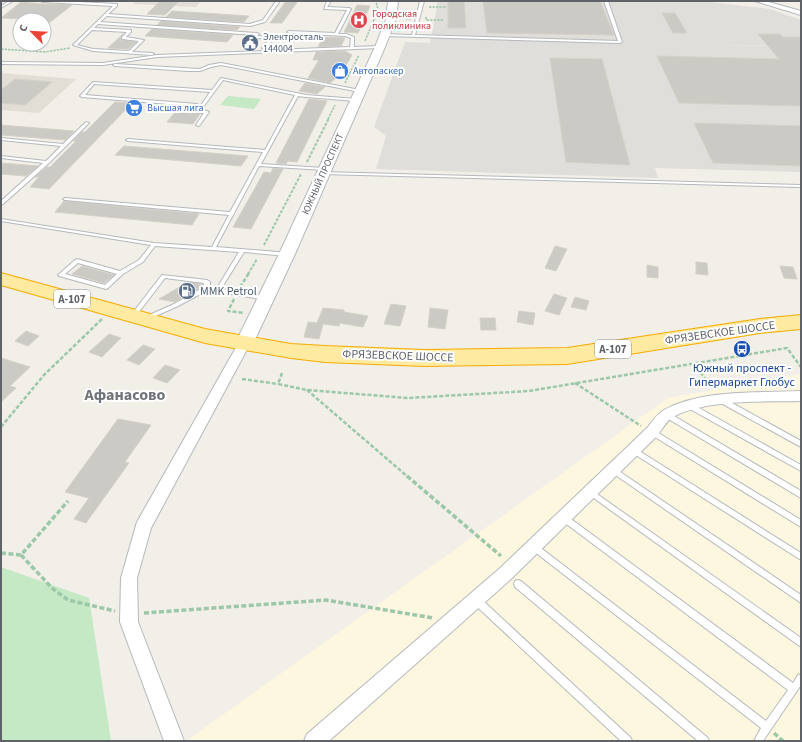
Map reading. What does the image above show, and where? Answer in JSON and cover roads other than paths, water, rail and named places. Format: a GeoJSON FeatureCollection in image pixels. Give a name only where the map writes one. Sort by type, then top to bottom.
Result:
{"type":"FeatureCollection","features":[{"type":"Feature","properties":{"kind":"highway","name":"ФРЯЗЕВСКОЕ ШОССЕ"},"geometry":{"type":"LineString","coordinates":[[1,279],[205,336],[244,344],[325,354],[424,358],[538,357],[590,353],[760,326],[801,322]]}},
{"type":"Feature","properties":{"kind":"main road","name":"ЮЖНЫЙ ПРОСПЕКТ"},"geometry":{"type":"LineString","coordinates":[[244,344],[267,298],[380,47],[391,19],[393,1]]}},
{"type":"Feature","properties":{"kind":"street"},"geometry":{"type":"LineString","coordinates":[[758,1],[801,13]]}},
{"type":"Feature","properties":{"kind":"street"},"geometry":{"type":"LineString","coordinates":[[174,741],[129,622],[129,578],[143,527],[244,344]]}},
{"type":"Feature","properties":{"kind":"street"},"geometry":{"type":"LineString","coordinates":[[314,741],[476,600],[613,470],[652,432],[667,415],[690,406],[721,400],[801,396]]}},
{"type":"Feature","properties":{"kind":"lane"},"geometry":{"type":"LineString","coordinates":[[1,7],[11,1]]}},
{"type":"Feature","properties":{"kind":"lane"},"geometry":{"type":"LineString","coordinates":[[43,1],[116,5]]}},
{"type":"Feature","properties":{"kind":"lane"},"geometry":{"type":"LineString","coordinates":[[122,1],[74,44],[93,50],[180,55]]}},
{"type":"Feature","properties":{"kind":"lane"},"geometry":{"type":"LineString","coordinates":[[106,15],[250,25],[264,21],[278,1]]}},
{"type":"Feature","properties":{"kind":"lane"},"geometry":{"type":"LineString","coordinates":[[329,1],[325,8],[349,9],[336,35]]}},
{"type":"Feature","properties":{"kind":"lane"},"geometry":{"type":"LineString","coordinates":[[413,36],[422,1]]}},
{"type":"Feature","properties":{"kind":"lane"},"geometry":{"type":"LineString","coordinates":[[385,35],[620,42],[606,1]]}},
{"type":"Feature","properties":{"kind":"lane"},"geometry":{"type":"LineString","coordinates":[[97,23],[257,34],[255,37],[272,38],[264,48],[270,52]]}},
{"type":"Feature","properties":{"kind":"lane"},"geometry":{"type":"LineString","coordinates":[[91,29],[130,31],[123,38],[142,40],[130,52]]}},
{"type":"Feature","properties":{"kind":"lane"},"geometry":{"type":"LineString","coordinates":[[289,32],[336,35],[353,38],[352,48]]}},
{"type":"Feature","properties":{"kind":"lane"},"geometry":{"type":"LineString","coordinates":[[103,64],[146,57],[380,47]]}},
{"type":"Feature","properties":{"kind":"lane"},"geometry":{"type":"LineString","coordinates":[[1,63],[103,64],[188,70],[200,70],[221,64],[358,95]]}},
{"type":"Feature","properties":{"kind":"lane"},"geometry":{"type":"LineString","coordinates":[[198,111],[222,79],[297,94],[358,95]]}},
{"type":"Feature","properties":{"kind":"lane"},"geometry":{"type":"LineString","coordinates":[[198,125],[207,112],[192,111],[196,105],[82,96],[93,83],[213,91]]}},
{"type":"Feature","properties":{"kind":"lane"},"geometry":{"type":"LineString","coordinates":[[213,249],[297,94]]}},
{"type":"Feature","properties":{"kind":"lane"},"geometry":{"type":"LineString","coordinates":[[1,203],[47,162],[87,123]]}},
{"type":"Feature","properties":{"kind":"lane"},"geometry":{"type":"LineString","coordinates":[[1,139],[63,145]]}},
{"type":"Feature","properties":{"kind":"lane"},"geometry":{"type":"LineString","coordinates":[[128,140],[266,151]]}},
{"type":"Feature","properties":{"kind":"lane"},"geometry":{"type":"LineString","coordinates":[[1,158],[47,162]]}},
{"type":"Feature","properties":{"kind":"lane"},"geometry":{"type":"LineString","coordinates":[[258,165],[324,171],[801,186]]}},
{"type":"Feature","properties":{"kind":"lane"},"geometry":{"type":"LineString","coordinates":[[66,199],[232,214]]}},
{"type":"Feature","properties":{"kind":"lane"},"geometry":{"type":"LineString","coordinates":[[1,220],[154,244],[287,254]]}},
{"type":"Feature","properties":{"kind":"lane"},"geometry":{"type":"LineString","coordinates":[[122,273],[77,261],[61,275],[106,287],[122,273],[141,261],[154,244]]}},
{"type":"Feature","properties":{"kind":"lane"},"geometry":{"type":"LineString","coordinates":[[218,290],[242,251]]}},
{"type":"Feature","properties":{"kind":"lane"},"geometry":{"type":"LineString","coordinates":[[138,318],[164,276],[206,282],[207,288]]}},
{"type":"Feature","properties":{"kind":"lane"},"geometry":{"type":"LineString","coordinates":[[138,318],[176,305],[207,288],[267,298]]}},
{"type":"Feature","properties":{"kind":"lane"},"geometry":{"type":"LineString","coordinates":[[721,400],[801,444]]}},
{"type":"Feature","properties":{"kind":"lane"},"geometry":{"type":"LineString","coordinates":[[690,406],[801,468]]}},
{"type":"Feature","properties":{"kind":"lane"},"geometry":{"type":"LineString","coordinates":[[667,415],[801,495]]}},
{"type":"Feature","properties":{"kind":"lane"},"geometry":{"type":"LineString","coordinates":[[652,432],[801,524]]}},
{"type":"Feature","properties":{"kind":"lane"},"geometry":{"type":"LineString","coordinates":[[633,450],[801,557]]}},
{"type":"Feature","properties":{"kind":"lane"},"geometry":{"type":"LineString","coordinates":[[613,470],[801,599]]}},
{"type":"Feature","properties":{"kind":"lane"},"geometry":{"type":"LineString","coordinates":[[590,492],[801,643]]}},
{"type":"Feature","properties":{"kind":"lane"},"geometry":{"type":"LineString","coordinates":[[564,517],[794,689]]}},
{"type":"Feature","properties":{"kind":"lane"},"geometry":{"type":"LineString","coordinates":[[533,546],[767,728]]}},
{"type":"Feature","properties":{"kind":"lane"},"geometry":{"type":"LineString","coordinates":[[518,584],[705,741]]}},
{"type":"Feature","properties":{"kind":"lane"},"geometry":{"type":"LineString","coordinates":[[476,600],[628,741]]}},
{"type":"Feature","properties":{"kind":"lane"},"geometry":{"type":"LineString","coordinates":[[758,741],[801,678]]}},
{"type":"Feature","properties":{"kind":"place","name":"Городская поликлиника"},"geometry":{"type":"Point","coordinates":[359,20]}},
{"type":"Feature","properties":{"kind":"place","name":"Электросталь 144004"},"geometry":{"type":"Point","coordinates":[250,43]}},
{"type":"Feature","properties":{"kind":"place","name":"Автопаскер"},"geometry":{"type":"Point","coordinates":[340,71]}},
{"type":"Feature","properties":{"kind":"place","name":"Высшая лига"},"geometry":{"type":"Point","coordinates":[134,108]}},
{"type":"Feature","properties":{"kind":"place","name":"MMK Petrol"},"geometry":{"type":"Point","coordinates":[187,291]}},
{"type":"Feature","properties":{"kind":"place","name":"Южный проспект - Гипермаркет Глобус"},"geometry":{"type":"Point","coordinates":[742,349]}},
{"type":"Feature","properties":{"kind":"district","name":"Афанасово"},"geometry":{"type":"Point","coordinates":[125,395]}}]}
